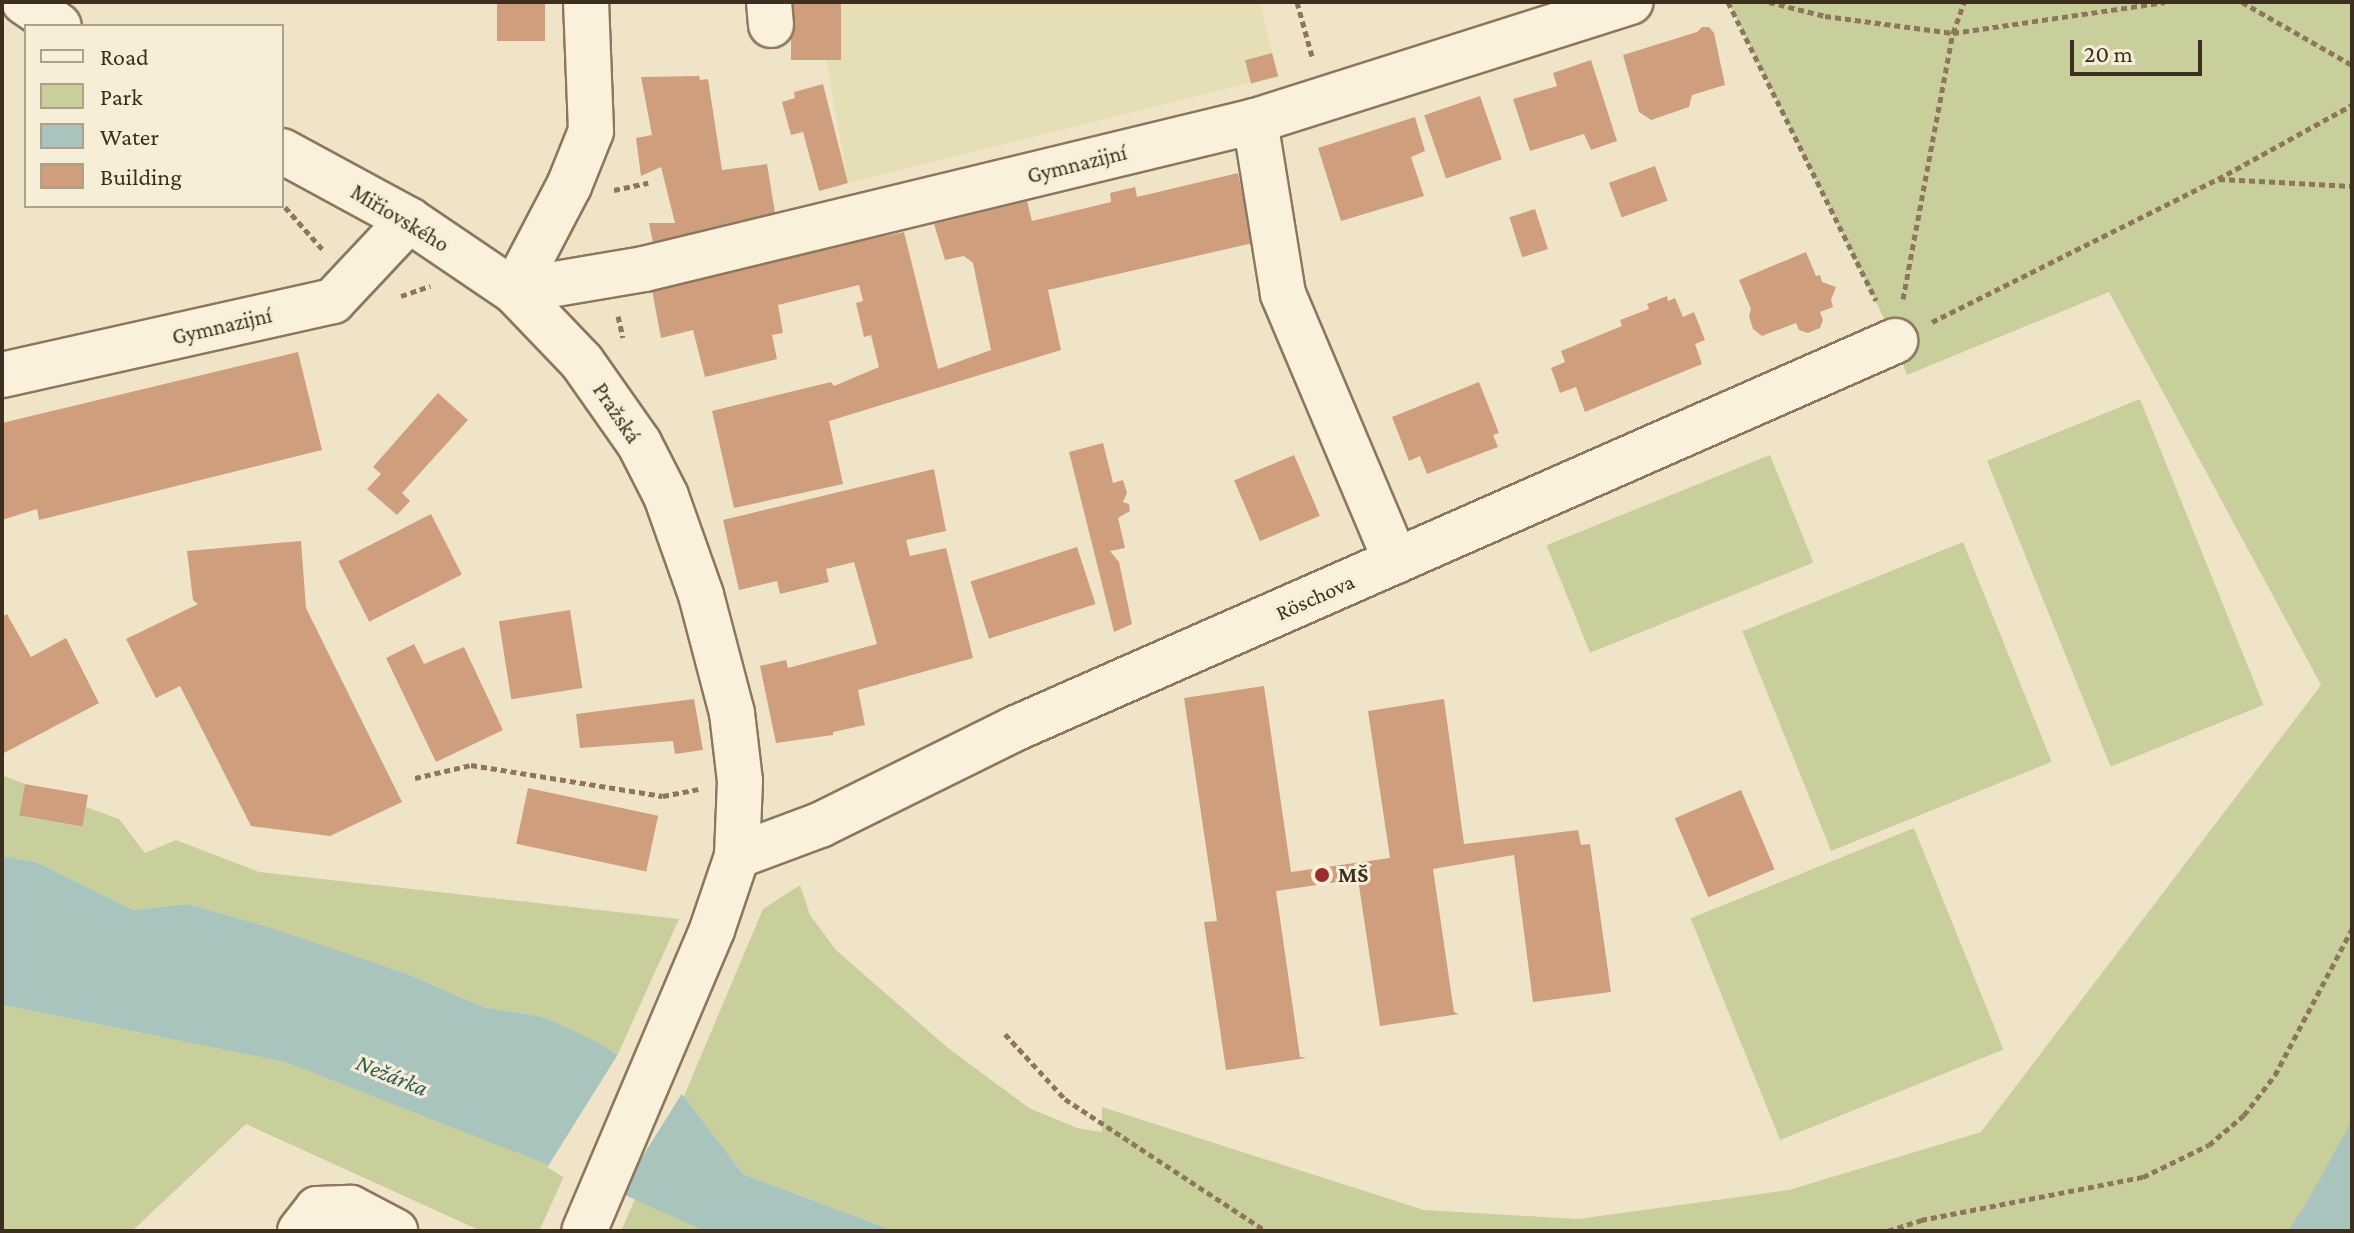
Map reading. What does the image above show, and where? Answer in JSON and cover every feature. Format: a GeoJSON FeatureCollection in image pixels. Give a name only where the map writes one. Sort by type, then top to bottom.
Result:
{"type":"FeatureCollection","features":[{"type":"Feature","properties":{"kind":"street"},"geometry":{"type":"LineString","coordinates":[[24,2],[56,24]]}},
{"type":"Feature","properties":{"kind":"street"},"geometry":{"type":"LineString","coordinates":[[514,291],[569,186],[591,131],[586,2]]}},
{"type":"Feature","properties":{"kind":"street","name":"Gymnazijní"},"geometry":{"type":"LineString","coordinates":[[514,291],[644,269],[1255,121],[1631,2]]}},
{"type":"Feature","properties":{"kind":"street"},"geometry":{"type":"LineString","coordinates":[[1255,121],[1283,294],[1396,561]]}},
{"type":"Feature","properties":{"kind":"street","name":"Miřiovského"},"geometry":{"type":"LineString","coordinates":[[284,152],[409,220],[514,291]]}},
{"type":"Feature","properties":{"kind":"street","name":"Gymnazijní"},"geometry":{"type":"LineString","coordinates":[[2,375],[333,301],[409,220]]}},
{"type":"Feature","properties":{"kind":"street","name":"Pražská"},"geometry":{"type":"LineString","coordinates":[[514,291],[582,362],[639,443],[666,496],[701,595],[732,713],[740,781],[737,856],[712,930],[584,1231]]}},
{"type":"Feature","properties":{"kind":"street","name":"Röschova"},"geometry":{"type":"LineString","coordinates":[[737,856],[820,825],[1014,729],[1895,341]]}},
{"type":"Feature","properties":{"kind":"street"},"geometry":{"type":"LineString","coordinates":[[300,1231],[317,1209],[351,1208],[395,1231]]}},
{"type":"Feature","properties":{"kind":"path"},"geometry":{"type":"LineString","coordinates":[[1297,2],[1324,99]]}},
{"type":"Feature","properties":{"kind":"path"},"geometry":{"type":"LineString","coordinates":[[1728,2],[1895,341]]}},
{"type":"Feature","properties":{"kind":"path"},"geometry":{"type":"LineString","coordinates":[[1769,2],[1825,16],[1953,33],[2165,2]]}},
{"type":"Feature","properties":{"kind":"path"},"geometry":{"type":"LineString","coordinates":[[1895,341],[1953,33],[1964,2]]}},
{"type":"Feature","properties":{"kind":"path"},"geometry":{"type":"LineString","coordinates":[[2242,2],[2352,65]]}},
{"type":"Feature","properties":{"kind":"path"},"geometry":{"type":"LineString","coordinates":[[1895,341],[2218,179],[2352,105]]}},
{"type":"Feature","properties":{"kind":"path"},"geometry":{"type":"LineString","coordinates":[[2218,179],[2352,186]]}},
{"type":"Feature","properties":{"kind":"path"},"geometry":{"type":"LineString","coordinates":[[606,191],[648,183]]}},
{"type":"Feature","properties":{"kind":"path"},"geometry":{"type":"LineString","coordinates":[[284,205],[325,252],[385,302],[430,286],[442,288]]}},
{"type":"Feature","properties":{"kind":"path"},"geometry":{"type":"LineString","coordinates":[[415,778],[471,765],[663,796],[707,788]]}},
{"type":"Feature","properties":{"kind":"path"},"geometry":{"type":"LineString","coordinates":[[1888,1231],[1921,1220],[2143,1177],[2209,1145],[2244,1115],[2275,1075],[2352,929]]}},
{"type":"Feature","properties":{"kind":"path"},"geometry":{"type":"LineString","coordinates":[[1005,1034],[1065,1099],[1266,1231]]}},
{"type":"Feature","properties":{"kind":"shaded area"},"geometry":{"type":"Polygon","coordinates":[[[816,2],[1260,2],[1278,76],[848,183],[816,2]]]}},
{"type":"Feature","properties":{"kind":"green space"},"geometry":{"type":"Polygon","coordinates":[[[1728,2],[2352,2],[2352,1231],[895,1231],[743,1174],[684,1096],[763,909],[800,885],[810,915],[836,950],[948,1048],[1029,1108],[1077,1128],[1102,1132],[1102,1107],[1424,1210],[1578,1219],[1789,1190],[1981,1132],[2321,685],[2109,292],[1907,375],[1895,341],[1728,2]]]}},
{"type":"Feature","properties":{"kind":"green space"},"geometry":{"type":"Polygon","coordinates":[[[2140,399],[2264,705],[2111,767],[1987,461],[2140,399]]]}},
{"type":"Feature","properties":{"kind":"green space"},"geometry":{"type":"Polygon","coordinates":[[[1770,455],[1813,563],[1590,653],[1547,545],[1770,455]]]}},
{"type":"Feature","properties":{"kind":"green space"},"geometry":{"type":"Polygon","coordinates":[[[1963,542],[2052,762],[1831,851],[1742,631],[1963,542]]]}},
{"type":"Feature","properties":{"kind":"green space"},"geometry":{"type":"Polygon","coordinates":[[[2,775],[25,784],[21,816],[82,827],[86,807],[119,819],[145,853],[176,840],[259,872],[679,919],[618,1054],[544,1017],[483,1007],[410,975],[187,904],[133,910],[36,862],[2,856],[2,775]]]}},
{"type":"Feature","properties":{"kind":"green space"},"geometry":{"type":"Polygon","coordinates":[[[1914,828],[2004,1050],[1780,1140],[1691,918],[1914,828]]]}},
{"type":"Feature","properties":{"kind":"green space"},"geometry":{"type":"Polygon","coordinates":[[[2,1005],[285,1062],[566,1172],[539,1231],[481,1231],[246,1124],[132,1231],[2,1231],[2,1005]]]}},
{"type":"Feature","properties":{"kind":"green space"},"geometry":{"type":"Polygon","coordinates":[[[635,1199],[704,1231],[621,1231],[635,1199]]]}},
{"type":"Feature","properties":{"kind":"water","name":"Nežárka"},"geometry":{"type":"Polygon","coordinates":[[[2,856],[36,862],[133,910],[187,904],[271,928],[410,975],[483,1007],[544,1017],[599,1043],[684,1096],[743,1174],[895,1231],[704,1231],[627,1196],[285,1062],[2,1005],[2,856]]]}},
{"type":"Feature","properties":{"kind":"water"},"geometry":{"type":"Polygon","coordinates":[[[2352,1120],[2352,1231],[2288,1231],[2307,1202],[2352,1120]]]}},
{"type":"Feature","properties":{"kind":"pier"},"geometry":{"type":"Polygon","coordinates":[[[620,1051],[684,1091],[611,1207],[547,1167],[620,1051]]]}},
{"type":"Feature","properties":{"kind":"building"},"geometry":{"type":"Polygon","coordinates":[[[497,2],[545,2],[545,41],[497,41],[497,2]]]}},
{"type":"Feature","properties":{"kind":"building"},"geometry":{"type":"Polygon","coordinates":[[[791,2],[841,2],[841,60],[791,60],[791,2]]]}},
{"type":"Feature","properties":{"kind":"building"},"geometry":{"type":"Polygon","coordinates":[[[1702,27],[1709,27],[1714,33],[1725,85],[1692,95],[1689,107],[1651,120],[1639,112],[1623,55],[1697,32],[1702,27]]]}},
{"type":"Feature","properties":{"kind":"building"},"geometry":{"type":"Polygon","coordinates":[[[1272,53],[1278,76],[1251,83],[1245,60],[1272,53]]]}},
{"type":"Feature","properties":{"kind":"building"},"geometry":{"type":"Polygon","coordinates":[[[1591,60],[1617,141],[1591,150],[1584,134],[1530,151],[1513,99],[1557,86],[1553,73],[1591,60]]]}},
{"type":"Feature","properties":{"kind":"building"},"geometry":{"type":"Polygon","coordinates":[[[699,76],[700,80],[708,79],[722,170],[767,164],[777,225],[729,226],[682,237],[684,245],[654,248],[649,223],[675,223],[661,167],[641,176],[636,138],[652,135],[641,77],[699,76]]]}},
{"type":"Feature","properties":{"kind":"building"},"geometry":{"type":"Polygon","coordinates":[[[823,84],[848,183],[819,191],[803,132],[791,135],[782,102],[795,98],[794,92],[823,84]]]}},
{"type":"Feature","properties":{"kind":"building"},"geometry":{"type":"Polygon","coordinates":[[[1480,96],[1502,159],[1446,179],[1424,115],[1480,96]]]}},
{"type":"Feature","properties":{"kind":"building"},"geometry":{"type":"Polygon","coordinates":[[[1415,117],[1425,151],[1411,157],[1424,196],[1341,221],[1318,148],[1415,117]]]}},
{"type":"Feature","properties":{"kind":"building"},"geometry":{"type":"Polygon","coordinates":[[[1655,166],[1668,201],[1622,218],[1609,183],[1655,166]]]}},
{"type":"Feature","properties":{"kind":"building"},"geometry":{"type":"Polygon","coordinates":[[[1238,173],[1253,243],[1048,290],[1061,350],[829,421],[843,484],[734,508],[712,411],[831,382],[834,386],[879,367],[871,335],[864,337],[856,303],[863,301],[859,285],[778,305],[783,333],[772,335],[777,359],[705,377],[693,330],[661,338],[651,285],[904,232],[938,369],[991,350],[973,263],[964,256],[945,260],[934,224],[1027,201],[1032,221],[1111,202],[1110,193],[1135,187],[1137,197],[1238,173]]]}},
{"type":"Feature","properties":{"kind":"building"},"geometry":{"type":"Polygon","coordinates":[[[1535,209],[1548,249],[1522,257],[1509,217],[1535,209]]]}},
{"type":"Feature","properties":{"kind":"building"},"geometry":{"type":"Polygon","coordinates":[[[1806,252],[1816,276],[1820,275],[1822,282],[1836,287],[1831,300],[1833,307],[1820,312],[1823,320],[1820,328],[1808,333],[1799,330],[1796,323],[1762,336],[1753,329],[1749,316],[1751,309],[1739,280],[1806,252]]]}},
{"type":"Feature","properties":{"kind":"building"},"geometry":{"type":"Polygon","coordinates":[[[1667,296],[1668,301],[1675,298],[1683,317],[1694,312],[1705,340],[1695,344],[1702,364],[1585,412],[1576,387],[1560,393],[1551,368],[1565,362],[1561,351],[1622,326],[1620,320],[1649,309],[1647,304],[1667,296]]]}},
{"type":"Feature","properties":{"kind":"building"},"geometry":{"type":"Polygon","coordinates":[[[298,352],[322,450],[39,520],[37,509],[2,520],[2,423],[298,352]]]}},
{"type":"Feature","properties":{"kind":"building"},"geometry":{"type":"Polygon","coordinates":[[[1479,382],[1499,433],[1493,435],[1498,447],[1427,474],[1420,456],[1409,461],[1392,417],[1479,382]]]}},
{"type":"Feature","properties":{"kind":"building"},"geometry":{"type":"Polygon","coordinates":[[[438,393],[468,420],[402,493],[410,501],[397,515],[367,489],[381,474],[373,467],[438,393]]]}},
{"type":"Feature","properties":{"kind":"building"},"geometry":{"type":"Polygon","coordinates":[[[1103,443],[1113,483],[1123,480],[1127,493],[1123,502],[1129,504],[1130,511],[1118,518],[1125,548],[1110,551],[1119,562],[1132,624],[1114,632],[1069,452],[1103,443]]]}},
{"type":"Feature","properties":{"kind":"building"},"geometry":{"type":"Polygon","coordinates":[[[1294,455],[1320,516],[1260,541],[1234,480],[1294,455]]]}},
{"type":"Feature","properties":{"kind":"building"},"geometry":{"type":"Polygon","coordinates":[[[934,469],[946,531],[906,540],[910,556],[946,548],[973,658],[858,690],[865,725],[833,732],[833,735],[776,743],[760,666],[786,660],[788,668],[877,644],[854,562],[826,569],[829,582],[780,594],[777,581],[739,590],[723,520],[934,469]]]}},
{"type":"Feature","properties":{"kind":"building"},"geometry":{"type":"Polygon","coordinates":[[[431,514],[462,575],[369,622],[338,561],[431,514]]]}},
{"type":"Feature","properties":{"kind":"building"},"geometry":{"type":"Polygon","coordinates":[[[301,541],[306,608],[402,802],[330,836],[251,826],[180,686],[156,698],[126,639],[198,604],[193,600],[187,551],[301,541]]]}},
{"type":"Feature","properties":{"kind":"building"},"geometry":{"type":"Polygon","coordinates":[[[1077,547],[1096,604],[989,639],[970,582],[1077,547]]]}},
{"type":"Feature","properties":{"kind":"building"},"geometry":{"type":"Polygon","coordinates":[[[570,610],[582,688],[511,699],[499,621],[570,610]]]}},
{"type":"Feature","properties":{"kind":"building"},"geometry":{"type":"Polygon","coordinates":[[[7,614],[31,657],[66,638],[99,703],[2,754],[2,617],[7,614]]]}},
{"type":"Feature","properties":{"kind":"building"},"geometry":{"type":"Polygon","coordinates":[[[414,644],[424,664],[464,647],[503,730],[436,762],[386,658],[414,644]]]}},
{"type":"Feature","properties":{"kind":"building","name":"MŠ"},"geometry":{"type":"Polygon","coordinates":[[[1264,686],[1291,872],[1390,858],[1368,711],[1444,699],[1464,844],[1578,830],[1581,845],[1590,844],[1611,992],[1533,1002],[1514,855],[1433,869],[1454,1012],[1459,1014],[1380,1026],[1358,879],[1276,891],[1300,1057],[1307,1058],[1226,1070],[1204,922],[1217,921],[1184,698],[1264,686]]]}},
{"type":"Feature","properties":{"kind":"building"},"geometry":{"type":"Polygon","coordinates":[[[694,699],[703,750],[675,754],[673,741],[580,748],[576,714],[694,699]]]}},
{"type":"Feature","properties":{"kind":"building"},"geometry":{"type":"Polygon","coordinates":[[[25,784],[88,795],[82,827],[19,816],[25,784]]]}},
{"type":"Feature","properties":{"kind":"building"},"geometry":{"type":"Polygon","coordinates":[[[528,788],[658,816],[646,871],[516,844],[528,788]]]}},
{"type":"Feature","properties":{"kind":"building"},"geometry":{"type":"Polygon","coordinates":[[[1741,790],[1775,869],[1708,897],[1675,818],[1741,790]]]}},
{"type":"Feature","properties":{"kind":"place","name":"MŠ"},"geometry":{"type":"Point","coordinates":[1322,875]}}]}
